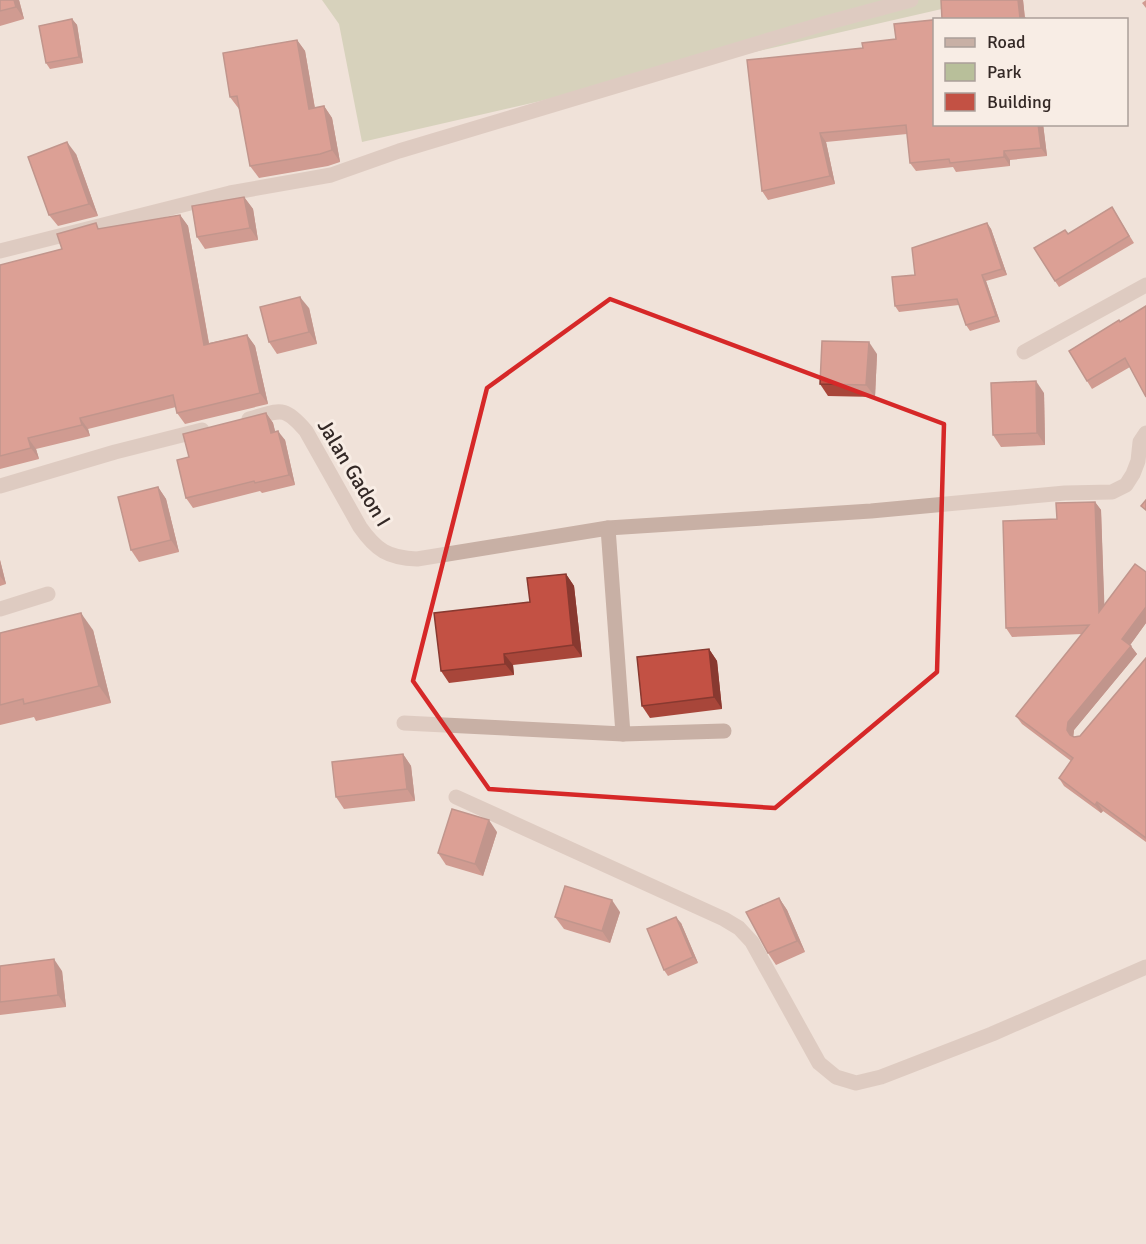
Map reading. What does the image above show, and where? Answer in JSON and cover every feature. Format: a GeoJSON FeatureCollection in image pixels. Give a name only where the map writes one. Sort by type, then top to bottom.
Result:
{"type":"FeatureCollection","features":[{"type":"Feature","properties":{"kind":"street"},"geometry":{"type":"LineString","coordinates":[[0,250],[230,193],[331,175],[399,151],[814,26],[911,0]]}},
{"type":"Feature","properties":{"kind":"street"},"geometry":{"type":"LineString","coordinates":[[1024,352],[1146,285]]}},
{"type":"Feature","properties":{"kind":"street","name":"Jalan Gadon I"},"geometry":{"type":"LineString","coordinates":[[236,422],[280,411],[290,414],[306,431],[368,539],[391,555],[404,559],[417,559],[609,528]]}},
{"type":"Feature","properties":{"kind":"street"},"geometry":{"type":"LineString","coordinates":[[0,486],[116,452],[214,427]]}},
{"type":"Feature","properties":{"kind":"street"},"geometry":{"type":"LineString","coordinates":[[623,734],[609,528],[871,511],[1065,493],[1112,492],[1126,485],[1133,474],[1138,461],[1140,442],[1146,433]]}},
{"type":"Feature","properties":{"kind":"street"},"geometry":{"type":"LineString","coordinates":[[0,609],[48,594]]}},
{"type":"Feature","properties":{"kind":"street"},"geometry":{"type":"LineString","coordinates":[[404,723],[623,734],[724,730]]}},
{"type":"Feature","properties":{"kind":"street"},"geometry":{"type":"LineString","coordinates":[[456,797],[724,919],[739,928],[752,942],[819,1063],[836,1077],[856,1083],[881,1077],[992,1034],[1146,967]]}},
{"type":"Feature","properties":{"kind":"highlighted area"},"geometry":{"type":"Polygon","coordinates":[[[610,299],[944,424],[937,672],[775,808],[489,789],[413,681],[487,388],[610,299]]]}},
{"type":"Feature","properties":{"kind":"green space"},"geometry":{"type":"Polygon","coordinates":[[[322,0],[981,0],[362,142],[339,24],[322,0]]]}},
{"type":"Feature","properties":{"kind":"building"},"geometry":{"type":"Polygon","coordinates":[[[0,0],[14,0],[16,7],[0,11],[0,0]]]}},
{"type":"Feature","properties":{"kind":"building"},"geometry":{"type":"Polygon","coordinates":[[[941,0],[1018,0],[1020,18],[942,18],[941,0]]]}},
{"type":"Feature","properties":{"kind":"building"},"geometry":{"type":"Polygon","coordinates":[[[72,19],[79,57],[46,63],[39,26],[72,19]]]}},
{"type":"Feature","properties":{"kind":"building"},"geometry":{"type":"Polygon","coordinates":[[[933,20],[933,126],[1038,126],[1041,148],[1004,151],[1004,157],[950,163],[949,159],[910,163],[906,125],[820,133],[830,176],[762,191],[747,60],[863,48],[862,43],[896,39],[894,24],[933,20]]]}},
{"type":"Feature","properties":{"kind":"building"},"geometry":{"type":"Polygon","coordinates":[[[297,40],[309,109],[324,106],[332,150],[250,166],[237,96],[230,97],[223,53],[297,40]]]}},
{"type":"Feature","properties":{"kind":"building"},"geometry":{"type":"Polygon","coordinates":[[[67,142],[89,204],[49,215],[28,157],[67,142]]]}},
{"type":"Feature","properties":{"kind":"building"},"geometry":{"type":"Polygon","coordinates":[[[244,197],[250,228],[197,237],[192,206],[244,197]]]}},
{"type":"Feature","properties":{"kind":"building"},"geometry":{"type":"Polygon","coordinates":[[[1112,207],[1129,236],[1055,281],[1034,248],[1065,230],[1068,234],[1112,207]]]}},
{"type":"Feature","properties":{"kind":"building"},"geometry":{"type":"Polygon","coordinates":[[[180,215],[204,345],[247,335],[260,393],[177,413],[173,395],[80,418],[82,425],[28,438],[31,448],[0,456],[0,265],[62,249],[57,234],[96,223],[98,229],[180,215]]]}},
{"type":"Feature","properties":{"kind":"building"},"geometry":{"type":"Polygon","coordinates":[[[987,223],[1002,269],[982,275],[996,316],[966,325],[957,299],[895,306],[892,277],[915,275],[912,248],[987,223]]]}},
{"type":"Feature","properties":{"kind":"building"},"geometry":{"type":"Polygon","coordinates":[[[300,297],[309,332],[269,342],[260,307],[300,297]]]}},
{"type":"Feature","properties":{"kind":"building"},"geometry":{"type":"Polygon","coordinates":[[[1146,306],[1146,397],[1125,358],[1087,381],[1069,351],[1146,306]]]}},
{"type":"Feature","properties":{"kind":"building"},"geometry":{"type":"Polygon","coordinates":[[[822,341],[869,342],[866,385],[820,384],[822,341]]]}},
{"type":"Feature","properties":{"kind":"building"},"geometry":{"type":"Polygon","coordinates":[[[1036,381],[1037,433],[993,435],[991,383],[1036,381]]]}},
{"type":"Feature","properties":{"kind":"building"},"geometry":{"type":"Polygon","coordinates":[[[266,413],[271,433],[278,431],[289,475],[186,498],[177,460],[189,457],[183,434],[266,413]]]}},
{"type":"Feature","properties":{"kind":"building"},"geometry":{"type":"Polygon","coordinates":[[[158,487],[171,540],[131,550],[118,497],[158,487]]]}},
{"type":"Feature","properties":{"kind":"building"},"geometry":{"type":"Polygon","coordinates":[[[1146,500],[1146,510],[1141,506],[1146,500]]]}},
{"type":"Feature","properties":{"kind":"building"},"geometry":{"type":"Polygon","coordinates":[[[1095,502],[1099,612],[1135,564],[1146,572],[1146,607],[1122,639],[1131,646],[1068,722],[1067,730],[1074,737],[1080,736],[1146,658],[1146,838],[1097,802],[1095,805],[1059,778],[1073,758],[1016,716],[1089,625],[1006,628],[1003,521],[1057,519],[1056,503],[1095,502]]]}},
{"type":"Feature","properties":{"kind":"building"},"geometry":{"type":"Polygon","coordinates":[[[566,574],[573,645],[504,654],[505,664],[441,671],[434,613],[530,602],[527,578],[566,574]]]}},
{"type":"Feature","properties":{"kind":"building"},"geometry":{"type":"Polygon","coordinates":[[[81,613],[99,686],[24,704],[23,699],[0,705],[0,633],[81,613]]]}},
{"type":"Feature","properties":{"kind":"building"},"geometry":{"type":"Polygon","coordinates":[[[709,649],[714,697],[642,706],[637,657],[709,649]]]}},
{"type":"Feature","properties":{"kind":"building"},"geometry":{"type":"Polygon","coordinates":[[[403,754],[407,789],[336,797],[332,762],[403,754]]]}},
{"type":"Feature","properties":{"kind":"building"},"geometry":{"type":"Polygon","coordinates":[[[452,809],[489,820],[475,864],[438,853],[452,809]]]}},
{"type":"Feature","properties":{"kind":"building"},"geometry":{"type":"Polygon","coordinates":[[[565,886],[612,900],[602,931],[555,917],[565,886]]]}},
{"type":"Feature","properties":{"kind":"building"},"geometry":{"type":"Polygon","coordinates":[[[779,898],[797,941],[768,953],[746,912],[779,898]]]}},
{"type":"Feature","properties":{"kind":"building"},"geometry":{"type":"Polygon","coordinates":[[[676,917],[693,957],[664,970],[647,929],[676,917]]]}},
{"type":"Feature","properties":{"kind":"building"},"geometry":{"type":"Polygon","coordinates":[[[54,959],[58,995],[0,1002],[0,966],[54,959]]]}}]}
